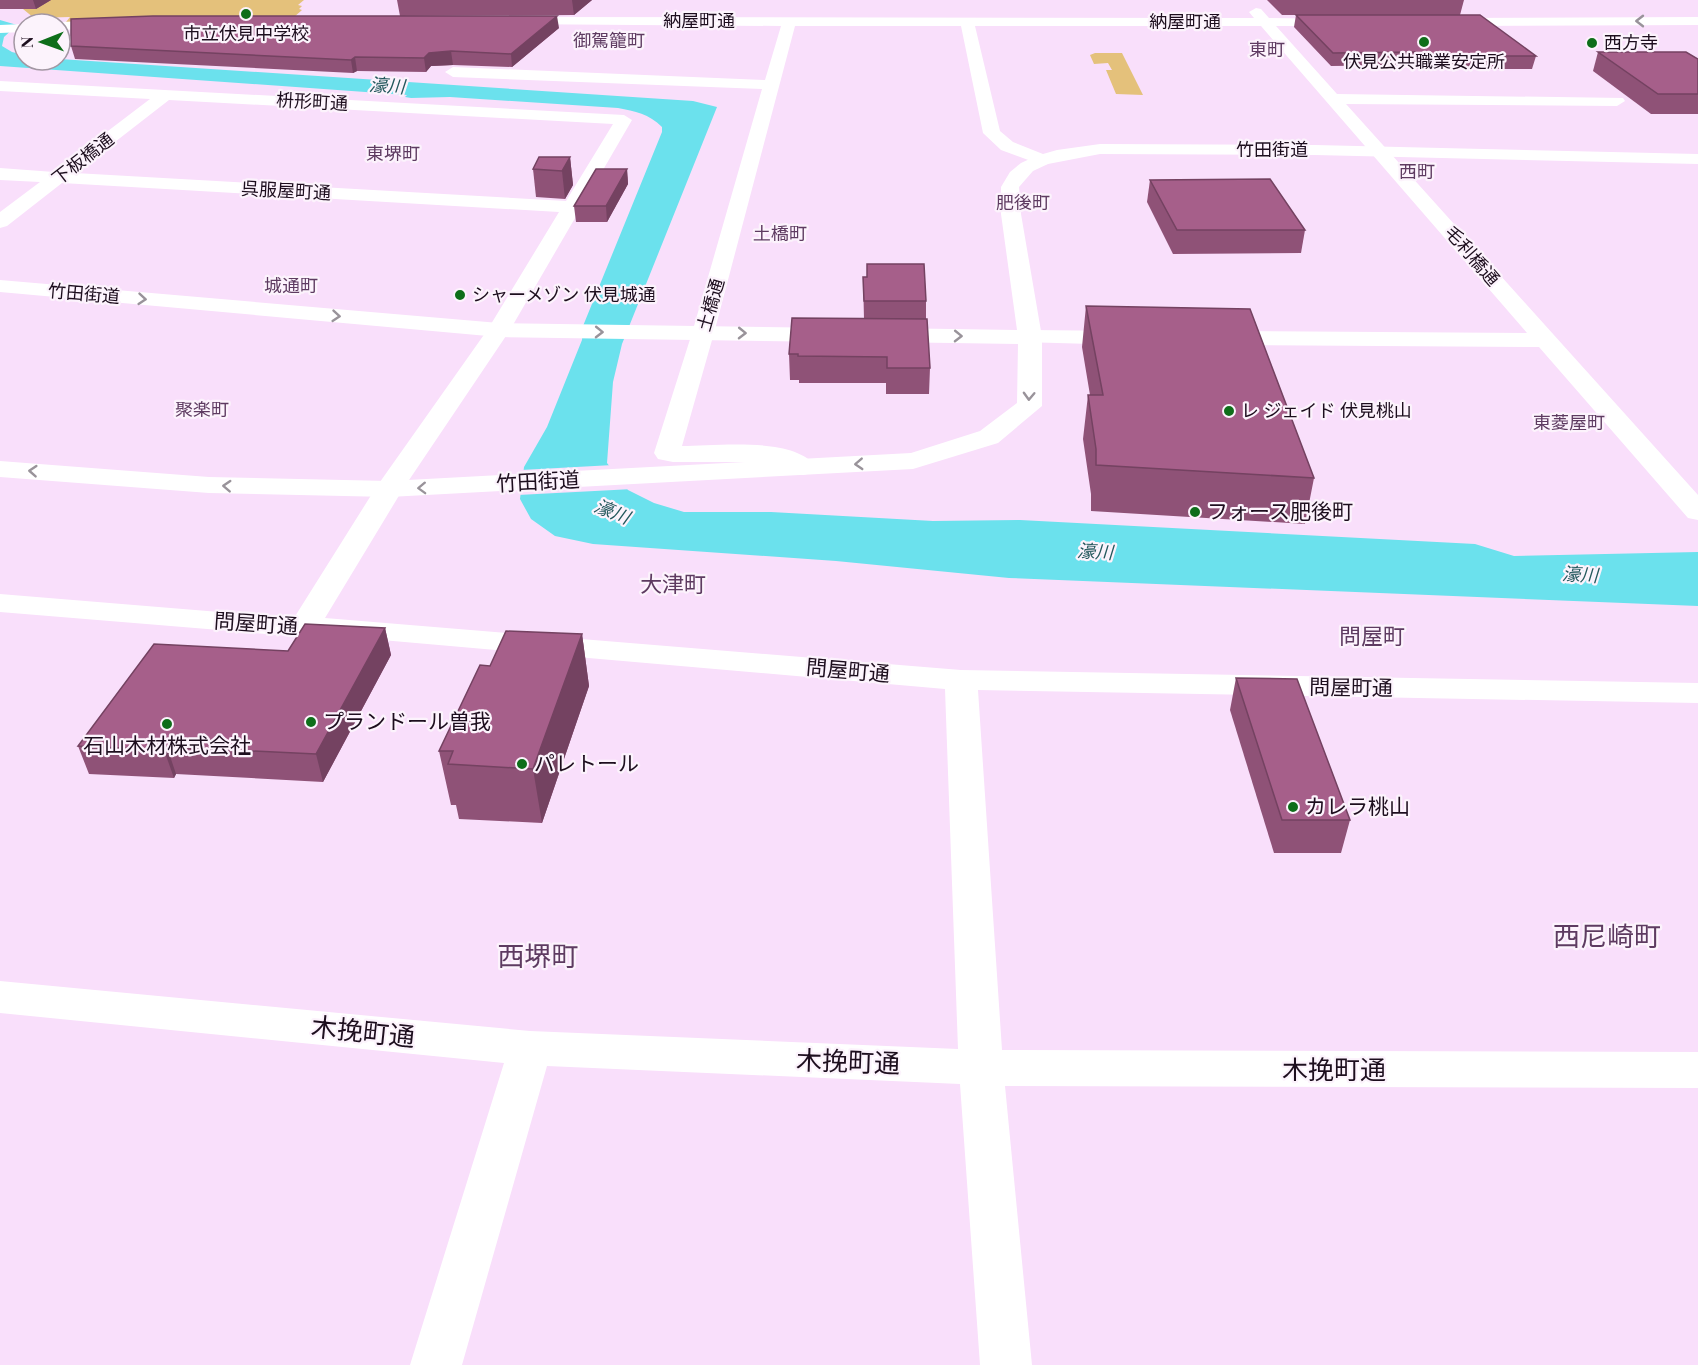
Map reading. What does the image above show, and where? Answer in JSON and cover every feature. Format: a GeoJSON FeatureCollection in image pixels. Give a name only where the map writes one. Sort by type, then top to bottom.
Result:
{"type":"FeatureCollection","features":[{"type":"Feature","properties":{"kind":"street","name":"毛利橋通"},"geometry":{"type":"LineString","coordinates":[[1245,0],[1698,512]]}},
{"type":"Feature","properties":{"kind":"street","name":"納屋町通"},"geometry":{"type":"LineString","coordinates":[[507,8],[495,21],[789,21],[842,16],[967,21],[1359,22]]}},
{"type":"Feature","properties":{"kind":"street","name":"土橋通"},"geometry":{"type":"LineString","coordinates":[[789,21],[703,333],[667,453],[771,454],[780,455],[803,467]]}},
{"type":"Feature","properties":{"kind":"street"},"geometry":{"type":"LineString","coordinates":[[967,21],[992,133],[1006,146],[1042,160]]}},
{"type":"Feature","properties":{"kind":"street"},"geometry":{"type":"LineString","coordinates":[[1428,22],[1698,21]]}},
{"type":"Feature","properties":{"kind":"street"},"geometry":{"type":"LineString","coordinates":[[72,25],[126,23]]}},
{"type":"Feature","properties":{"kind":"street"},"geometry":{"type":"LineString","coordinates":[[467,55],[448,76],[772,85]]}},
{"type":"Feature","properties":{"kind":"street","name":"枡形町通"},"geometry":{"type":"LineString","coordinates":[[0,86],[165,95],[418,100],[624,120],[571,207]]}},
{"type":"Feature","properties":{"kind":"street","name":"下板橋通"},"geometry":{"type":"LineString","coordinates":[[0,222],[165,95]]}},
{"type":"Feature","properties":{"kind":"street"},"geometry":{"type":"LineString","coordinates":[[1334,99],[1617,101]]}},
{"type":"Feature","properties":{"kind":"street","name":"竹田街道"},"geometry":{"type":"LineString","coordinates":[[0,469],[209,485],[389,489],[481,486],[913,461],[990,437],[1029,406],[1030,338],[1011,214],[1010,186],[1027,167],[1042,160],[1058,155],[1100,149],[1698,159]]}},
{"type":"Feature","properties":{"kind":"street","name":"呉服屋町通"},"geometry":{"type":"LineString","coordinates":[[0,174],[571,207]]}},
{"type":"Feature","properties":{"kind":"street"},"geometry":{"type":"LineString","coordinates":[[303,628],[389,489],[499,330],[571,207]]}},
{"type":"Feature","properties":{"kind":"street","name":"竹田街道"},"geometry":{"type":"LineString","coordinates":[[0,286],[499,330],[1030,338]]}},
{"type":"Feature","properties":{"kind":"street"},"geometry":{"type":"LineString","coordinates":[[1030,338],[1147,338]]}},
{"type":"Feature","properties":{"kind":"street"},"geometry":{"type":"LineString","coordinates":[[1194,338],[1546,340]]}},
{"type":"Feature","properties":{"kind":"street","name":"問屋町通"},"geometry":{"type":"LineString","coordinates":[[0,603],[303,628],[347,628],[961,680],[1698,693]]}},
{"type":"Feature","properties":{"kind":"street"},"geometry":{"type":"LineString","coordinates":[[961,680],[981,1067],[1006,1365]]}},
{"type":"Feature","properties":{"kind":"street","name":"木挽町通"},"geometry":{"type":"LineString","coordinates":[[0,998],[530,1048],[981,1067],[1208,1070],[1698,1070]]}},
{"type":"Feature","properties":{"kind":"street"},"geometry":{"type":"LineString","coordinates":[[436,1365],[530,1048]]}},
{"type":"Feature","properties":{"kind":"shaded area"},"geometry":{"type":"Polygon","coordinates":[[[38,0],[304,0],[298,5],[302,6],[299,9],[302,10],[293,18],[72,22],[72,12],[27,12],[23,9],[38,0]]]}},
{"type":"Feature","properties":{"kind":"shaded area"},"geometry":{"type":"Polygon","coordinates":[[[1122,53],[1143,95],[1116,94],[1106,70],[1112,70],[1108,63],[1094,64],[1090,55],[1122,53]]]}},
{"type":"Feature","properties":{"kind":"water"},"geometry":{"type":"Polygon","coordinates":[[[0,20],[12,24],[12,30],[4,37],[2,46],[12,52],[12,67],[0,66],[0,20]]]}},
{"type":"Feature","properties":{"kind":"water","name":"濠川"},"geometry":{"type":"Polygon","coordinates":[[[72,60],[693,101],[717,107],[622,344],[613,382],[607,463],[628,490],[654,503],[684,512],[771,512],[933,521],[1020,520],[1475,544],[1514,556],[1698,552],[1698,606],[1009,578],[836,561],[593,544],[555,536],[531,519],[520,499],[524,467],[547,427],[582,340],[583,326],[662,132],[662,127],[642,114],[618,108],[450,97],[405,97],[407,95],[72,71],[72,60]]]}},
{"type":"Feature","properties":{"kind":"pier"},"geometry":{"type":"Polygon","coordinates":[[[613,465],[633,489],[518,495],[521,470],[613,465]]]}},
{"type":"Feature","properties":{"kind":"building"},"geometry":{"type":"Polygon","coordinates":[[[1296,15],[1480,15],[1536,56],[1420,56],[1415,52],[1333,53],[1296,15]]]}},
{"type":"Feature","properties":{"kind":"building"},"geometry":{"type":"Polygon","coordinates":[[[153,16],[557,16],[511,54],[451,51],[429,53],[424,58],[355,57],[351,60],[72,46],[72,19],[153,16]]]}},
{"type":"Feature","properties":{"kind":"building"},"geometry":{"type":"Polygon","coordinates":[[[1598,52],[1686,52],[1698,59],[1698,94],[1658,94],[1598,52]]]}},
{"type":"Feature","properties":{"kind":"building"},"geometry":{"type":"Polygon","coordinates":[[[539,157],[570,157],[562,171],[533,169],[539,157]]]}},
{"type":"Feature","properties":{"kind":"building"},"geometry":{"type":"Polygon","coordinates":[[[596,169],[627,169],[606,206],[574,206],[596,169]]]}},
{"type":"Feature","properties":{"kind":"building"},"geometry":{"type":"Polygon","coordinates":[[[1270,179],[1305,230],[1177,230],[1150,180],[1270,179]]]}},
{"type":"Feature","properties":{"kind":"building"},"geometry":{"type":"Polygon","coordinates":[[[867,264],[924,264],[926,301],[864,301],[863,277],[867,277],[867,264]]]}},
{"type":"Feature","properties":{"kind":"building"},"geometry":{"type":"Polygon","coordinates":[[[1086,306],[1250,309],[1314,478],[1096,465],[1096,449],[1088,395],[1103,395],[1086,306]]]}},
{"type":"Feature","properties":{"kind":"building"},"geometry":{"type":"Polygon","coordinates":[[[792,318],[927,319],[930,368],[887,368],[887,357],[789,354],[792,318]]]}},
{"type":"Feature","properties":{"kind":"building"},"geometry":{"type":"Polygon","coordinates":[[[305,624],[385,628],[316,754],[167,747],[164,750],[78,746],[154,644],[288,651],[305,624]]]}},
{"type":"Feature","properties":{"kind":"building"},"geometry":{"type":"Polygon","coordinates":[[[506,631],[582,634],[533,769],[448,764],[453,751],[439,751],[480,665],[490,666],[506,631]]]}},
{"type":"Feature","properties":{"kind":"building"},"geometry":{"type":"Polygon","coordinates":[[[1236,678],[1297,679],[1350,820],[1282,820],[1236,678]]]}},
{"type":"Feature","properties":{"kind":"place","name":"市立伏見中学校"},"geometry":{"type":"Point","coordinates":[246,14]}},
{"type":"Feature","properties":{"kind":"place","name":"伏見公共職業安定所"},"geometry":{"type":"Point","coordinates":[1424,42]}},
{"type":"Feature","properties":{"kind":"place","name":"西方寺"},"geometry":{"type":"Point","coordinates":[1592,43]}},
{"type":"Feature","properties":{"kind":"place","name":"シャーメゾン 伏見城通"},"geometry":{"type":"Point","coordinates":[460,295]}},
{"type":"Feature","properties":{"kind":"place","name":"レ ジェイド 伏見桃山"},"geometry":{"type":"Point","coordinates":[1229,411]}},
{"type":"Feature","properties":{"kind":"place","name":"フォース肥後町"},"geometry":{"type":"Point","coordinates":[1195,512]}},
{"type":"Feature","properties":{"kind":"place","name":"プランドール曽我"},"geometry":{"type":"Point","coordinates":[311,722]}},
{"type":"Feature","properties":{"kind":"place","name":"石山木材株式会社"},"geometry":{"type":"Point","coordinates":[167,724]}},
{"type":"Feature","properties":{"kind":"place","name":"パレトール"},"geometry":{"type":"Point","coordinates":[522,764]}},
{"type":"Feature","properties":{"kind":"place","name":"カレラ桃山"},"geometry":{"type":"Point","coordinates":[1293,807]}},
{"type":"Feature","properties":{"kind":"district","name":"御駕籠町"},"geometry":{"type":"Point","coordinates":[609,41]}},
{"type":"Feature","properties":{"kind":"district","name":"東町"},"geometry":{"type":"Point","coordinates":[1267,50]}},
{"type":"Feature","properties":{"kind":"district","name":"東堺町"},"geometry":{"type":"Point","coordinates":[393,154]}},
{"type":"Feature","properties":{"kind":"district","name":"西町"},"geometry":{"type":"Point","coordinates":[1417,172]}},
{"type":"Feature","properties":{"kind":"district","name":"肥後町"},"geometry":{"type":"Point","coordinates":[1023,203]}},
{"type":"Feature","properties":{"kind":"district","name":"土橋町"},"geometry":{"type":"Point","coordinates":[780,234]}},
{"type":"Feature","properties":{"kind":"district","name":"城通町"},"geometry":{"type":"Point","coordinates":[291,286]}},
{"type":"Feature","properties":{"kind":"district","name":"聚楽町"},"geometry":{"type":"Point","coordinates":[202,410]}},
{"type":"Feature","properties":{"kind":"district","name":"東菱屋町"},"geometry":{"type":"Point","coordinates":[1569,423]}},
{"type":"Feature","properties":{"kind":"district","name":"大津町"},"geometry":{"type":"Point","coordinates":[673,584]}},
{"type":"Feature","properties":{"kind":"district","name":"問屋町"},"geometry":{"type":"Point","coordinates":[1372,636]}},
{"type":"Feature","properties":{"kind":"district","name":"西尼崎町"},"geometry":{"type":"Point","coordinates":[1607,937]}},
{"type":"Feature","properties":{"kind":"district","name":"西堺町"},"geometry":{"type":"Point","coordinates":[538,957]}}]}
